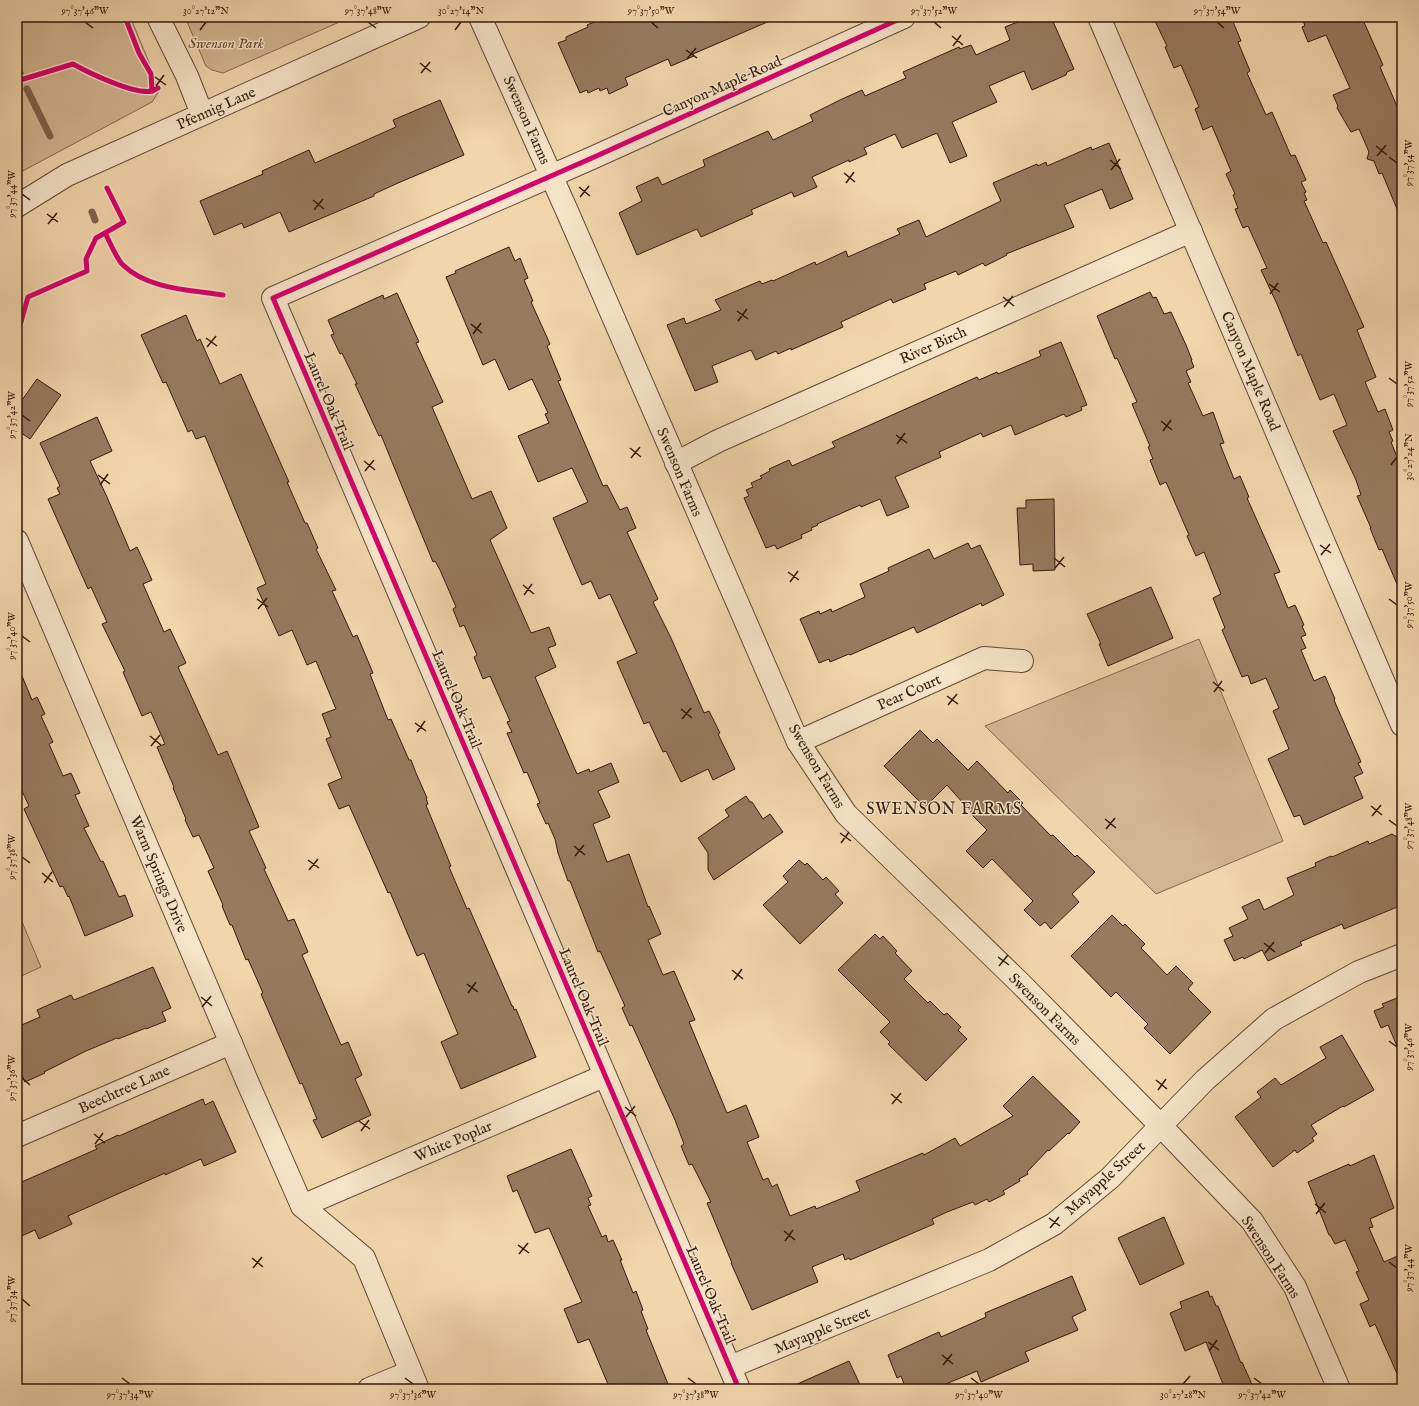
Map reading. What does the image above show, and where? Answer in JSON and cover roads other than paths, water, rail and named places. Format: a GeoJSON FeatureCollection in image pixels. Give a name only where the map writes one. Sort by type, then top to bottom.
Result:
{"type":"FeatureCollection","features":[{"type":"Feature","properties":{"kind":"street"},"geometry":{"type":"LineString","coordinates":[[158,17],[187,76],[202,114]]}},
{"type":"Feature","properties":{"kind":"street","name":"Pfennig Lane"},"geometry":{"type":"LineString","coordinates":[[17,206],[67,175],[419,17]]}},
{"type":"Feature","properties":{"kind":"street","name":"Swenson Farms"},"geometry":{"type":"LineString","coordinates":[[480,17],[798,742],[846,814],[1020,983],[1252,1221],[1295,1288],[1339,1389]]}},
{"type":"Feature","properties":{"kind":"street","name":"Canyon Maple Road"},"geometry":{"type":"LineString","coordinates":[[551,176],[904,17]]}},
{"type":"Feature","properties":{"kind":"street","name":"Canyon Maple Road"},"geometry":{"type":"LineString","coordinates":[[1099,17],[1402,725]]}},
{"type":"Feature","properties":{"kind":"street","name":"Laurel Oak Trail"},"geometry":{"type":"LineString","coordinates":[[551,176],[272,298],[739,1389]]}},
{"type":"Feature","properties":{"kind":"street","name":"River Birch"},"geometry":{"type":"LineString","coordinates":[[676,463],[718,441],[1191,231]]}},
{"type":"Feature","properties":{"kind":"street","name":"Warm Springs Drive"},"geometry":{"type":"LineString","coordinates":[[17,541],[302,1206]]}},
{"type":"Feature","properties":{"kind":"street","name":"Pear Court"},"geometry":{"type":"LineString","coordinates":[[798,742],[984,658],[1022,661]]}},
{"type":"Feature","properties":{"kind":"street","name":"Mayapple Street"},"geometry":{"type":"LineString","coordinates":[[730,1367],[989,1260],[1054,1224],[1110,1178],[1205,1080],[1274,1019],[1358,972],[1402,955]]}},
{"type":"Feature","properties":{"kind":"street","name":"Beechtree Lane"},"geometry":{"type":"LineString","coordinates":[[17,1136],[231,1043]]}},
{"type":"Feature","properties":{"kind":"street","name":"White Poplar"},"geometry":{"type":"LineString","coordinates":[[302,1206],[604,1076]]}},
{"type":"Feature","properties":{"kind":"street"},"geometry":{"type":"LineString","coordinates":[[302,1206],[364,1258],[414,1380],[369,1389]]}},
{"type":"Feature","properties":{"kind":"waterway"},"geometry":{"type":"LineString","coordinates":[[17,67],[20,73]]}},
{"type":"Feature","properties":{"kind":"waterway"},"geometry":{"type":"LineString","coordinates":[[27,89],[50,136]]}},
{"type":"Feature","properties":{"kind":"waterway"},"geometry":{"type":"LineString","coordinates":[[92,212],[95,220]]}},
{"type":"Feature","properties":{"kind":"district","name":"SWENSON FARMS"},"geometry":{"type":"Point","coordinates":[944,808]}},
{"type":"Feature","properties":{"kind":"park label","name":"Swenson Park"},"geometry":{"type":"Point","coordinates":[226,43]}}]}
